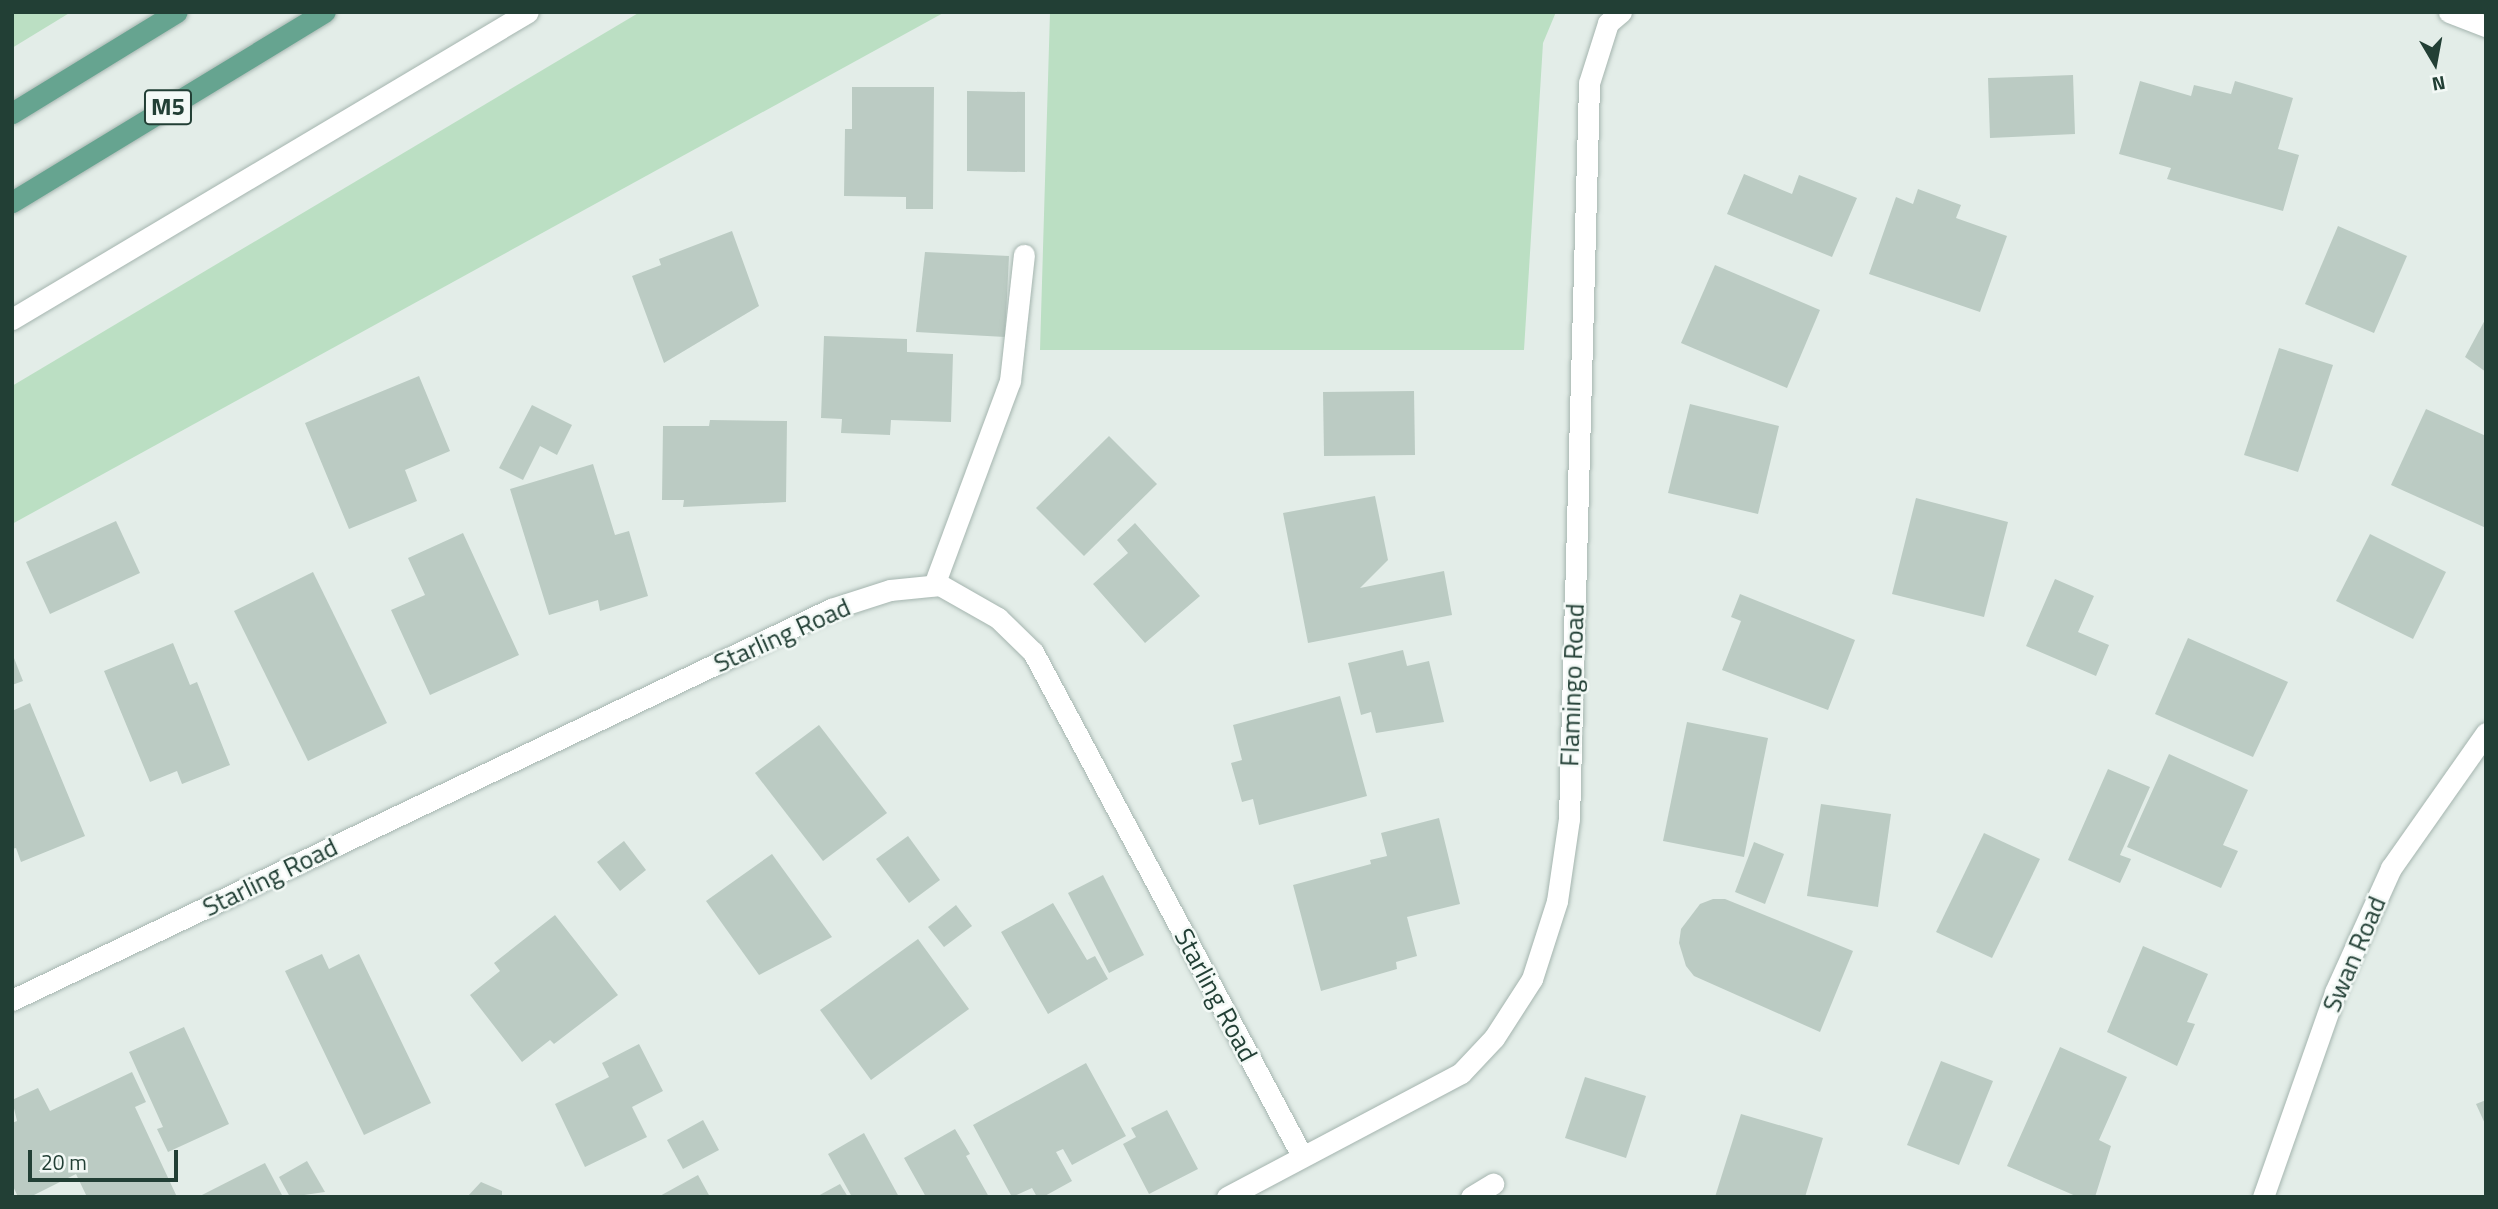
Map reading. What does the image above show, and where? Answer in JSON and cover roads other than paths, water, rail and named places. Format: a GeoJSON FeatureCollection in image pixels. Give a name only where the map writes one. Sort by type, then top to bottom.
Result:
{"type":"FeatureCollection","features":[{"type":"Feature","properties":{"kind":"main road"},"geometry":{"type":"LineString","coordinates":[[12,113],[177,12]]}},
{"type":"Feature","properties":{"kind":"main road","name":"M5"},"geometry":{"type":"LineString","coordinates":[[12,202],[325,12]]}},
{"type":"Feature","properties":{"kind":"street"},"geometry":{"type":"LineString","coordinates":[[12,319],[528,12]]}},
{"type":"Feature","properties":{"kind":"street","name":"Flamingo Road"},"geometry":{"type":"LineString","coordinates":[[1227,1197],[1301,1154],[1461,1073],[1494,1038],[1532,979],[1557,901],[1569,819],[1588,83],[1608,23],[1621,12]]}},
{"type":"Feature","properties":{"kind":"street"},"geometry":{"type":"LineString","coordinates":[[2449,12],[2486,26]]}},
{"type":"Feature","properties":{"kind":"street"},"geometry":{"type":"LineString","coordinates":[[934,585],[1010,381],[1024,254]]}},
{"type":"Feature","properties":{"kind":"street","name":"Starling Road"},"geometry":{"type":"LineString","coordinates":[[12,1000],[831,609],[890,590],[934,585],[998,618],[1033,652],[1301,1154]]}},
{"type":"Feature","properties":{"kind":"street","name":"Swan Road"},"geometry":{"type":"LineString","coordinates":[[2263,1197],[2335,992],[2391,868],[2486,733]]}},
{"type":"Feature","properties":{"kind":"street"},"geometry":{"type":"LineString","coordinates":[[1472,1197],[1493,1184]]}}]}
